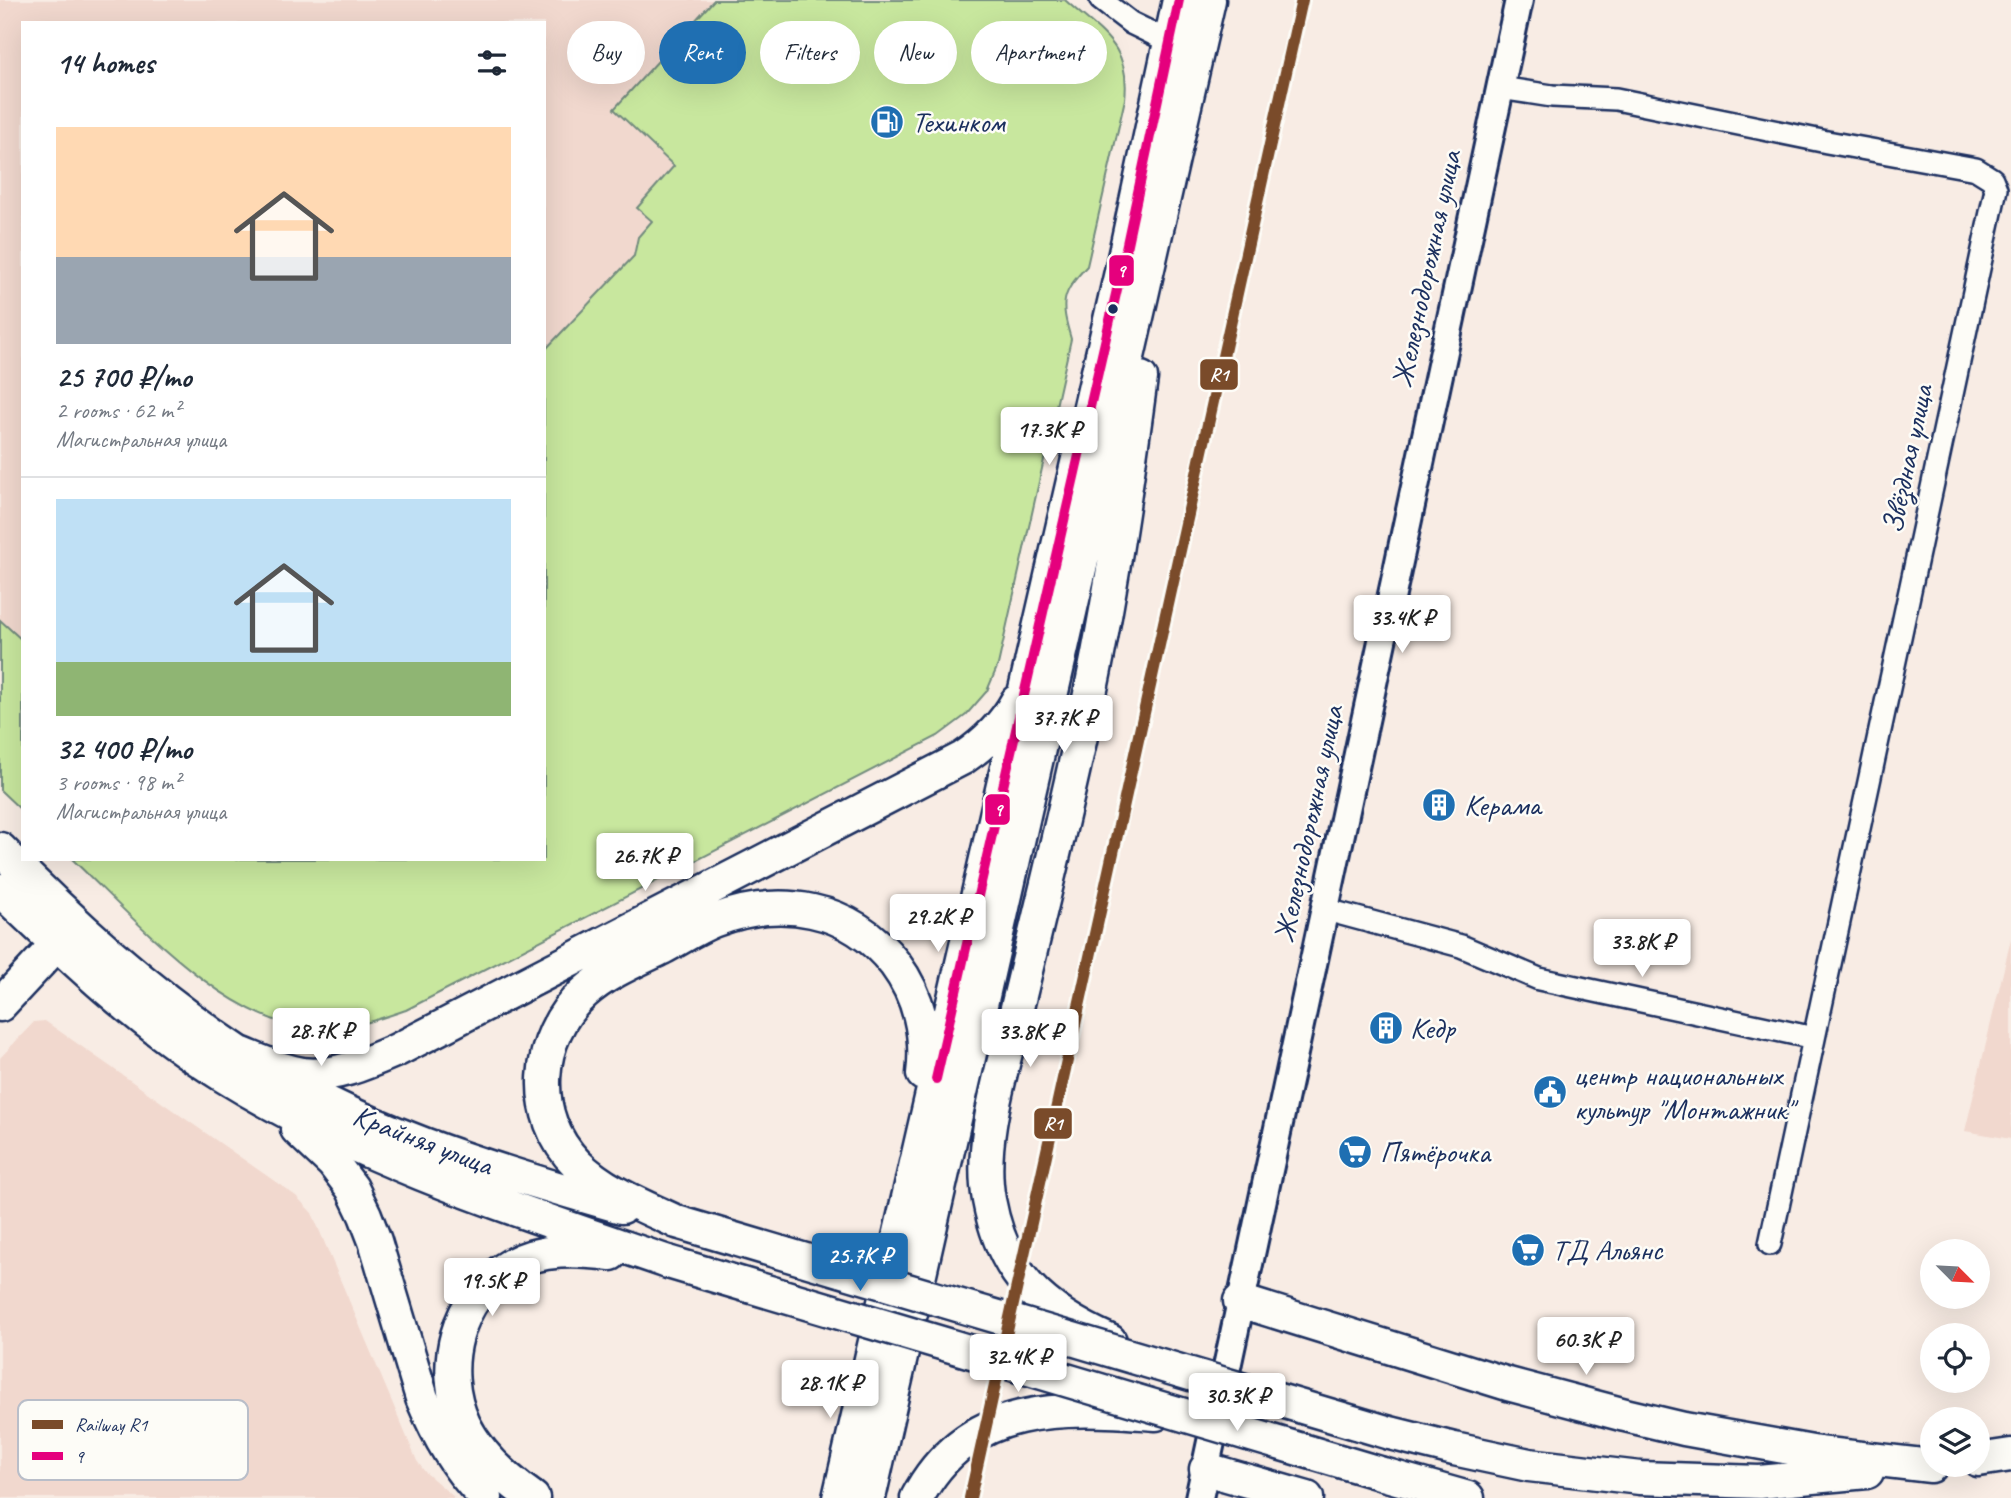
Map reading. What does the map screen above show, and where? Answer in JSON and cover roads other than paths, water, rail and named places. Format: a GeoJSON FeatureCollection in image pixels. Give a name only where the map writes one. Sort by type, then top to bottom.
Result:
{"type":"FeatureCollection","features":[{"type":"Feature","properties":{"kind":"main road"},"geometry":{"type":"LineString","coordinates":[[839,1498],[1121,272],[1180,0]]}},
{"type":"Feature","properties":{"kind":"main road"},"geometry":{"type":"LineString","coordinates":[[869,1498],[1209,0]]}},
{"type":"Feature","properties":{"kind":"main road"},"geometry":{"type":"LineString","coordinates":[[1166,1367],[1087,1331],[1042,1301],[1012,1266],[996,1227],[989,1198],[987,1164],[997,1093],[1086,713],[1121,523],[1172,159]]}},
{"type":"Feature","properties":{"kind":"main road"},"geometry":{"type":"LineString","coordinates":[[231,1064],[320,1074],[354,1067],[397,1050],[963,758],[982,745],[1000,727],[1015,704],[1029,674]]}},
{"type":"Feature","properties":{"kind":"main road","name":"Крайняя улица"},"geometry":{"type":"LineString","coordinates":[[0,849],[66,934]]}},
{"type":"Feature","properties":{"kind":"main road","name":"Крайняя улица"},"geometry":{"type":"LineString","coordinates":[[0,890],[167,1001],[231,1064],[315,1127],[413,1171],[668,1262]]}},
{"type":"Feature","properties":{"kind":"main road"},"geometry":{"type":"LineString","coordinates":[[898,1245],[905,1167],[926,1055],[921,1019],[913,993],[903,974],[873,939],[842,920],[822,913],[767,907],[713,921],[603,978],[583,994],[565,1014],[553,1037],[546,1059],[543,1081],[550,1123],[577,1164],[622,1196],[677,1222],[1390,1433],[1529,1465],[1688,1481],[1759,1482],[1920,1466]]}},
{"type":"Feature","properties":{"kind":"main road"},"geometry":{"type":"LineString","coordinates":[[0,1005],[66,934]]}},
{"type":"Feature","properties":{"kind":"main road"},"geometry":{"type":"LineString","coordinates":[[231,1064],[320,1148],[352,1188],[375,1241],[422,1398],[432,1422],[444,1447],[460,1470],[486,1498]]}},
{"type":"Feature","properties":{"kind":"main road","name":"Крайняя улица"},"geometry":{"type":"LineString","coordinates":[[231,1064],[421,1142],[541,1184],[677,1222]]}},
{"type":"Feature","properties":{"kind":"main road"},"geometry":{"type":"LineString","coordinates":[[533,1498],[503,1474],[478,1448],[464,1424],[454,1395],[453,1354],[457,1333],[475,1296],[491,1278],[512,1264],[559,1251],[589,1251],[668,1262],[1468,1498]]}},
{"type":"Feature","properties":{"kind":"main road"},"geometry":{"type":"LineString","coordinates":[[1240,1301],[1508,1384],[1625,1415],[1818,1453],[1920,1464]]}},
{"type":"Feature","properties":{"kind":"main road"},"geometry":{"type":"LineString","coordinates":[[829,1498],[849,1417],[873,1353]]}},
{"type":"Feature","properties":{"kind":"main road"},"geometry":{"type":"LineString","coordinates":[[917,1498],[938,1467],[958,1447],[990,1427],[1015,1418],[1067,1409],[1180,1415]]}},
{"type":"Feature","properties":{"kind":"main road"},"geometry":{"type":"LineString","coordinates":[[1990,1458],[2011,1455]]}},
{"type":"Feature","properties":{"kind":"main road"},"geometry":{"type":"LineString","coordinates":[[1202,1484],[1307,1498]]}},
{"type":"Feature","properties":{"kind":"street"},"geometry":{"type":"LineString","coordinates":[[1101,0],[1131,23],[1170,42]]}},
{"type":"Feature","properties":{"kind":"street","name":"Железнодорожная улица"},"geometry":{"type":"LineString","coordinates":[[1202,1484],[1518,0]]}},
{"type":"Feature","properties":{"kind":"street","name":"Звёздная улица"},"geometry":{"type":"LineString","coordinates":[[1500,88],[1552,96],[1626,100],[1827,142],[1976,169],[1992,179],[1996,189],[1770,1244]]}},
{"type":"Feature","properties":{"kind":"street"},"geometry":{"type":"LineString","coordinates":[[1323,909],[1461,946],[1539,979],[1814,1038]]}},
{"type":"Feature","properties":{"kind":"rail line","name":"R1"},"geometry":{"type":"LineString","coordinates":[[970,1498],[1302,0]]}},
{"type":"Feature","properties":{"kind":"place","name":"Техинком"},"geometry":{"type":"Point","coordinates":[887,122]}},
{"type":"Feature","properties":{"kind":"place","name":"Керама"},"geometry":{"type":"Point","coordinates":[1439,805]}},
{"type":"Feature","properties":{"kind":"place","name":"Кедр"},"geometry":{"type":"Point","coordinates":[1386,1028]}},
{"type":"Feature","properties":{"kind":"place","name":"центр национальных культур \"Монтажник\""},"geometry":{"type":"Point","coordinates":[1550,1092]}},
{"type":"Feature","properties":{"kind":"place","name":"Пятёрочка"},"geometry":{"type":"Point","coordinates":[1355,1152]}},
{"type":"Feature","properties":{"kind":"place","name":"ТД Альянс"},"geometry":{"type":"Point","coordinates":[1528,1250]}}]}
